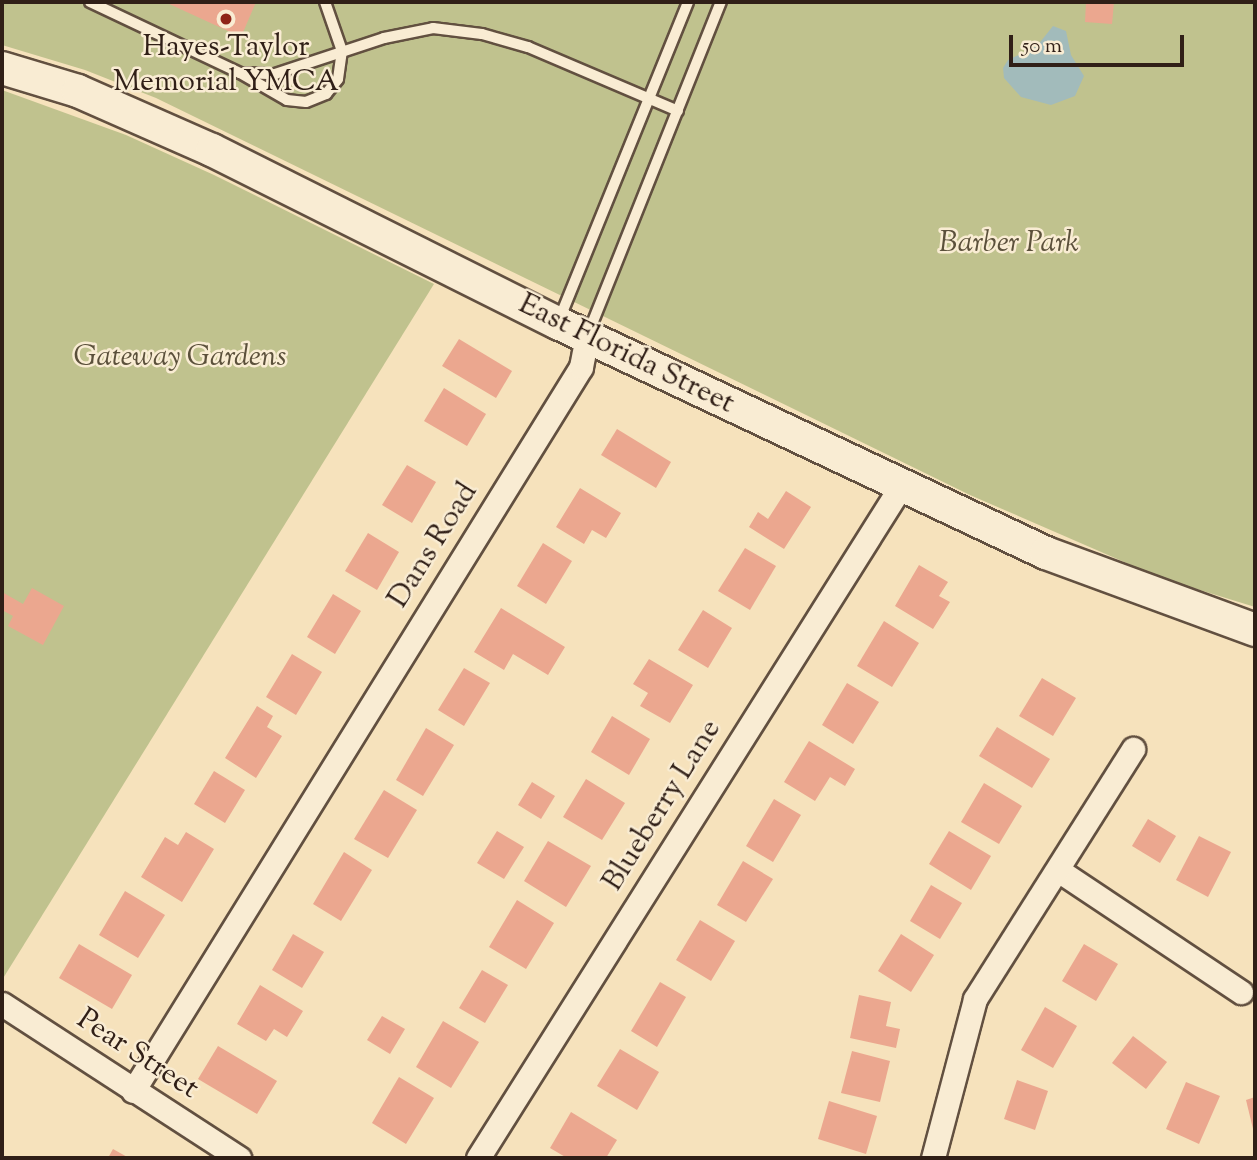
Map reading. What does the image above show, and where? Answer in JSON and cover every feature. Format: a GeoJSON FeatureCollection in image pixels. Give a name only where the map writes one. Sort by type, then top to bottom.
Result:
{"type":"FeatureCollection","features":[{"type":"Feature","properties":{"kind":"main road","name":"East Florida Street"},"geometry":{"type":"LineString","coordinates":[[2,68],[78,91],[212,150],[587,337],[1046,552],[1255,630]]}},
{"type":"Feature","properties":{"kind":"street","name":"Dans Road"},"geometry":{"type":"LineString","coordinates":[[134,1091],[581,367],[587,337]]}},
{"type":"Feature","properties":{"kind":"street","name":"Blueberry Lane"},"geometry":{"type":"LineString","coordinates":[[478,1158],[901,486]]}},
{"type":"Feature","properties":{"kind":"street"},"geometry":{"type":"LineString","coordinates":[[933,1158],[975,999],[1133,749]]}},
{"type":"Feature","properties":{"kind":"street"},"geometry":{"type":"LineString","coordinates":[[1058,870],[1241,992]]}},
{"type":"Feature","properties":{"kind":"street","name":"Pear Street"},"geometry":{"type":"LineString","coordinates":[[2,1004],[239,1158]]}},
{"type":"Feature","properties":{"kind":"lane"},"geometry":{"type":"LineString","coordinates":[[90,2],[240,72],[287,100],[306,102],[326,94],[338,79],[342,51],[325,2]]}},
{"type":"Feature","properties":{"kind":"lane"},"geometry":{"type":"LineString","coordinates":[[558,323],[688,2]]}},
{"type":"Feature","properties":{"kind":"lane","name":"Dans Road"},"geometry":{"type":"LineString","coordinates":[[587,337],[721,2]]}},
{"type":"Feature","properties":{"kind":"lane"},"geometry":{"type":"LineString","coordinates":[[240,72],[275,74],[342,51],[433,29],[482,34],[528,47],[678,111]]}},
{"type":"Feature","properties":{"kind":"green space","name":"Barber Park"},"geometry":{"type":"Polygon","coordinates":[[[2,2],[1255,2],[1255,607],[1161,578],[970,495],[156,98],[85,70],[2,45],[2,2]]]}},
{"type":"Feature","properties":{"kind":"green space","name":"Gateway Gardens"},"geometry":{"type":"Polygon","coordinates":[[[2,90],[126,135],[214,175],[434,284],[2,980],[2,90]]]}},
{"type":"Feature","properties":{"kind":"water"},"geometry":{"type":"Polygon","coordinates":[[[1053,26],[1066,31],[1071,55],[1084,76],[1075,96],[1051,105],[1021,97],[1004,78],[1003,68],[1008,60],[1037,46],[1053,26]]]}},
{"type":"Feature","properties":{"kind":"building","name":"Hayes-Taylor Memorial YMCA"},"geometry":{"type":"Polygon","coordinates":[[[165,2],[256,2],[241,37],[165,2]]]}},
{"type":"Feature","properties":{"kind":"building"},"geometry":{"type":"Polygon","coordinates":[[[1086,2],[1114,2],[1112,24],[1085,22],[1086,2]]]}},
{"type":"Feature","properties":{"kind":"building"},"geometry":{"type":"Polygon","coordinates":[[[459,339],[512,371],[496,398],[442,366],[459,339]]]}},
{"type":"Feature","properties":{"kind":"building"},"geometry":{"type":"Polygon","coordinates":[[[444,388],[486,414],[467,446],[424,421],[444,388]]]}},
{"type":"Feature","properties":{"kind":"building"},"geometry":{"type":"Polygon","coordinates":[[[617,429],[671,462],[656,488],[601,455],[617,429]]]}},
{"type":"Feature","properties":{"kind":"building"},"geometry":{"type":"Polygon","coordinates":[[[407,465],[436,482],[412,523],[382,505],[407,465]]]}},
{"type":"Feature","properties":{"kind":"building"},"geometry":{"type":"Polygon","coordinates":[[[580,488],[621,513],[606,538],[592,530],[584,544],[556,527],[580,488]]]}},
{"type":"Feature","properties":{"kind":"building"},"geometry":{"type":"Polygon","coordinates":[[[786,491],[811,507],[784,549],[749,527],[758,512],[768,519],[786,491]]]}},
{"type":"Feature","properties":{"kind":"building"},"geometry":{"type":"Polygon","coordinates":[[[368,533],[399,552],[377,590],[345,571],[368,533]]]}},
{"type":"Feature","properties":{"kind":"building"},"geometry":{"type":"Polygon","coordinates":[[[543,543],[572,561],[546,604],[517,586],[543,543]]]}},
{"type":"Feature","properties":{"kind":"building"},"geometry":{"type":"Polygon","coordinates":[[[745,548],[776,566],[750,610],[718,591],[745,548]]]}},
{"type":"Feature","properties":{"kind":"building"},"geometry":{"type":"Polygon","coordinates":[[[919,565],[948,582],[939,596],[950,602],[933,629],[895,606],[919,565]]]}},
{"type":"Feature","properties":{"kind":"building"},"geometry":{"type":"Polygon","coordinates":[[[32,588],[64,606],[43,645],[8,626],[13,616],[2,610],[2,592],[23,604],[32,588]]]}},
{"type":"Feature","properties":{"kind":"building"},"geometry":{"type":"Polygon","coordinates":[[[333,594],[361,611],[335,654],[307,637],[333,594]]]}},
{"type":"Feature","properties":{"kind":"building"},"geometry":{"type":"Polygon","coordinates":[[[501,608],[565,647],[548,675],[513,654],[504,670],[474,652],[501,608]]]}},
{"type":"Feature","properties":{"kind":"building"},"geometry":{"type":"Polygon","coordinates":[[[703,610],[732,628],[708,668],[678,650],[703,610]]]}},
{"type":"Feature","properties":{"kind":"building"},"geometry":{"type":"Polygon","coordinates":[[[884,621],[919,643],[892,687],[857,666],[884,621]]]}},
{"type":"Feature","properties":{"kind":"building"},"geometry":{"type":"Polygon","coordinates":[[[292,654],[322,672],[296,715],[266,697],[292,654]]]}},
{"type":"Feature","properties":{"kind":"building"},"geometry":{"type":"Polygon","coordinates":[[[649,659],[693,685],[670,723],[640,706],[648,693],[633,684],[649,659]]]}},
{"type":"Feature","properties":{"kind":"building"},"geometry":{"type":"Polygon","coordinates":[[[464,668],[490,683],[464,726],[438,710],[464,668]]]}},
{"type":"Feature","properties":{"kind":"building"},"geometry":{"type":"Polygon","coordinates":[[[1042,678],[1076,698],[1053,736],[1019,716],[1042,678]]]}},
{"type":"Feature","properties":{"kind":"building"},"geometry":{"type":"Polygon","coordinates":[[[847,683],[879,702],[853,744],[822,725],[847,683]]]}},
{"type":"Feature","properties":{"kind":"building"},"geometry":{"type":"Polygon","coordinates":[[[257,706],[273,716],[267,727],[282,736],[256,778],[225,758],[257,706]]]}},
{"type":"Feature","properties":{"kind":"building"},"geometry":{"type":"Polygon","coordinates":[[[612,716],[650,739],[629,775],[591,752],[612,716]]]}},
{"type":"Feature","properties":{"kind":"building"},"geometry":{"type":"Polygon","coordinates":[[[997,727],[1050,759],[1032,788],[979,756],[997,727]]]}},
{"type":"Feature","properties":{"kind":"building"},"geometry":{"type":"Polygon","coordinates":[[[426,728],[454,745],[423,796],[396,780],[426,728]]]}},
{"type":"Feature","properties":{"kind":"building"},"geometry":{"type":"Polygon","coordinates":[[[809,741],[855,769],[845,786],[830,777],[815,801],[784,782],[809,741]]]}},
{"type":"Feature","properties":{"kind":"building"},"geometry":{"type":"Polygon","coordinates":[[[214,771],[245,790],[225,823],[194,804],[214,771]]]}},
{"type":"Feature","properties":{"kind":"building"},"geometry":{"type":"Polygon","coordinates":[[[586,779],[625,803],[602,840],[563,817],[586,779]]]}},
{"type":"Feature","properties":{"kind":"building"},"geometry":{"type":"Polygon","coordinates":[[[532,782],[555,796],[541,819],[518,805],[532,782]]]}},
{"type":"Feature","properties":{"kind":"building"},"geometry":{"type":"Polygon","coordinates":[[[984,783],[1022,806],[999,844],[961,822],[984,783]]]}},
{"type":"Feature","properties":{"kind":"building"},"geometry":{"type":"Polygon","coordinates":[[[384,790],[417,810],[388,858],[354,839],[384,790]]]}},
{"type":"Feature","properties":{"kind":"building"},"geometry":{"type":"Polygon","coordinates":[[[774,799],[801,815],[773,862],[746,846],[774,799]]]}},
{"type":"Feature","properties":{"kind":"building"},"geometry":{"type":"Polygon","coordinates":[[[1148,819],[1176,836],[1160,863],[1132,846],[1148,819]]]}},
{"type":"Feature","properties":{"kind":"building"},"geometry":{"type":"Polygon","coordinates":[[[497,831],[524,847],[504,879],[477,863],[497,831]]]}},
{"type":"Feature","properties":{"kind":"building"},"geometry":{"type":"Polygon","coordinates":[[[949,831],[991,856],[971,890],[929,864],[949,831]]]}},
{"type":"Feature","properties":{"kind":"building"},"geometry":{"type":"Polygon","coordinates":[[[186,832],[214,849],[182,902],[141,877],[165,837],[178,845],[186,832]]]}},
{"type":"Feature","properties":{"kind":"building"},"geometry":{"type":"Polygon","coordinates":[[[1199,836],[1231,852],[1208,897],[1176,880],[1199,836]]]}},
{"type":"Feature","properties":{"kind":"building"},"geometry":{"type":"Polygon","coordinates":[[[548,841],[591,866],[566,907],[524,881],[548,841]]]}},
{"type":"Feature","properties":{"kind":"building"},"geometry":{"type":"Polygon","coordinates":[[[344,852],[372,870],[341,921],[313,904],[344,852]]]}},
{"type":"Feature","properties":{"kind":"building"},"geometry":{"type":"Polygon","coordinates":[[[743,861],[773,879],[746,922],[717,905],[743,861]]]}},
{"type":"Feature","properties":{"kind":"building"},"geometry":{"type":"Polygon","coordinates":[[[931,885],[962,903],[940,939],[910,921],[931,885]]]}},
{"type":"Feature","properties":{"kind":"building"},"geometry":{"type":"Polygon","coordinates":[[[125,891],[165,915],[138,958],[99,935],[125,891]]]}},
{"type":"Feature","properties":{"kind":"building"},"geometry":{"type":"Polygon","coordinates":[[[517,900],[554,923],[526,969],[489,947],[517,900]]]}},
{"type":"Feature","properties":{"kind":"building"},"geometry":{"type":"Polygon","coordinates":[[[700,920],[735,941],[711,981],[676,960],[700,920]]]}},
{"type":"Feature","properties":{"kind":"building"},"geometry":{"type":"Polygon","coordinates":[[[293,934],[324,952],[302,988],[272,970],[293,934]]]}},
{"type":"Feature","properties":{"kind":"building"},"geometry":{"type":"Polygon","coordinates":[[[901,934],[934,955],[911,992],[878,971],[901,934]]]}},
{"type":"Feature","properties":{"kind":"building"},"geometry":{"type":"Polygon","coordinates":[[[79,944],[132,975],[112,1009],[59,978],[79,944]]]}},
{"type":"Feature","properties":{"kind":"building"},"geometry":{"type":"Polygon","coordinates":[[[1084,944],[1118,964],[1096,1001],[1062,981],[1084,944]]]}},
{"type":"Feature","properties":{"kind":"building"},"geometry":{"type":"Polygon","coordinates":[[[482,970],[508,985],[485,1023],[459,1008],[482,970]]]}},
{"type":"Feature","properties":{"kind":"building"},"geometry":{"type":"Polygon","coordinates":[[[660,982],[686,997],[657,1047],[631,1031],[660,982]]]}},
{"type":"Feature","properties":{"kind":"building"},"geometry":{"type":"Polygon","coordinates":[[[260,985],[303,1011],[287,1037],[274,1029],[266,1041],[237,1024],[260,985]]]}},
{"type":"Feature","properties":{"kind":"building"},"geometry":{"type":"Polygon","coordinates":[[[859,995],[891,1002],[886,1026],[900,1029],[896,1048],[850,1038],[859,995]]]}},
{"type":"Feature","properties":{"kind":"building"},"geometry":{"type":"Polygon","coordinates":[[[1045,1007],[1077,1026],[1053,1068],[1021,1050],[1045,1007]]]}},
{"type":"Feature","properties":{"kind":"building"},"geometry":{"type":"Polygon","coordinates":[[[382,1016],[405,1029],[390,1054],[367,1040],[382,1016]]]}},
{"type":"Feature","properties":{"kind":"building"},"geometry":{"type":"Polygon","coordinates":[[[443,1021],[479,1042],[451,1088],[416,1067],[443,1021]]]}},
{"type":"Feature","properties":{"kind":"building"},"geometry":{"type":"Polygon","coordinates":[[[1133,1036],[1167,1062],[1146,1089],[1112,1063],[1133,1036]]]}},
{"type":"Feature","properties":{"kind":"building"},"geometry":{"type":"Polygon","coordinates":[[[218,1046],[277,1081],[257,1114],[198,1079],[218,1046]]]}},
{"type":"Feature","properties":{"kind":"building"},"geometry":{"type":"Polygon","coordinates":[[[620,1049],[659,1072],[637,1110],[597,1086],[620,1049]]]}},
{"type":"Feature","properties":{"kind":"building"},"geometry":{"type":"Polygon","coordinates":[[[852,1051],[890,1061],[880,1102],[841,1093],[852,1051]]]}},
{"type":"Feature","properties":{"kind":"building"},"geometry":{"type":"Polygon","coordinates":[[[399,1077],[434,1098],[406,1144],[372,1123],[399,1077]]]}},
{"type":"Feature","properties":{"kind":"building"},"geometry":{"type":"Polygon","coordinates":[[[1017,1080],[1048,1091],[1035,1130],[1004,1119],[1017,1080]]]}},
{"type":"Feature","properties":{"kind":"building"},"geometry":{"type":"Polygon","coordinates":[[[1186,1082],[1220,1096],[1199,1144],[1166,1129],[1186,1082]]]}},
{"type":"Feature","properties":{"kind":"building"},"geometry":{"type":"Polygon","coordinates":[[[1255,1097],[1255,1133],[1254,1133],[1246,1100],[1255,1097]]]}},
{"type":"Feature","properties":{"kind":"building"},"geometry":{"type":"Polygon","coordinates":[[[829,1101],[877,1116],[866,1154],[818,1139],[829,1101]]]}},
{"type":"Feature","properties":{"kind":"building"},"geometry":{"type":"Polygon","coordinates":[[[571,1112],[617,1140],[606,1158],[567,1158],[550,1148],[571,1112]]]}},
{"type":"Feature","properties":{"kind":"building"},"geometry":{"type":"Polygon","coordinates":[[[113,1149],[129,1158],[108,1158],[113,1149]]]}},
{"type":"Feature","properties":{"kind":"place","name":"Hayes-Taylor Memorial YMCA"},"geometry":{"type":"Point","coordinates":[226,19]}}]}
